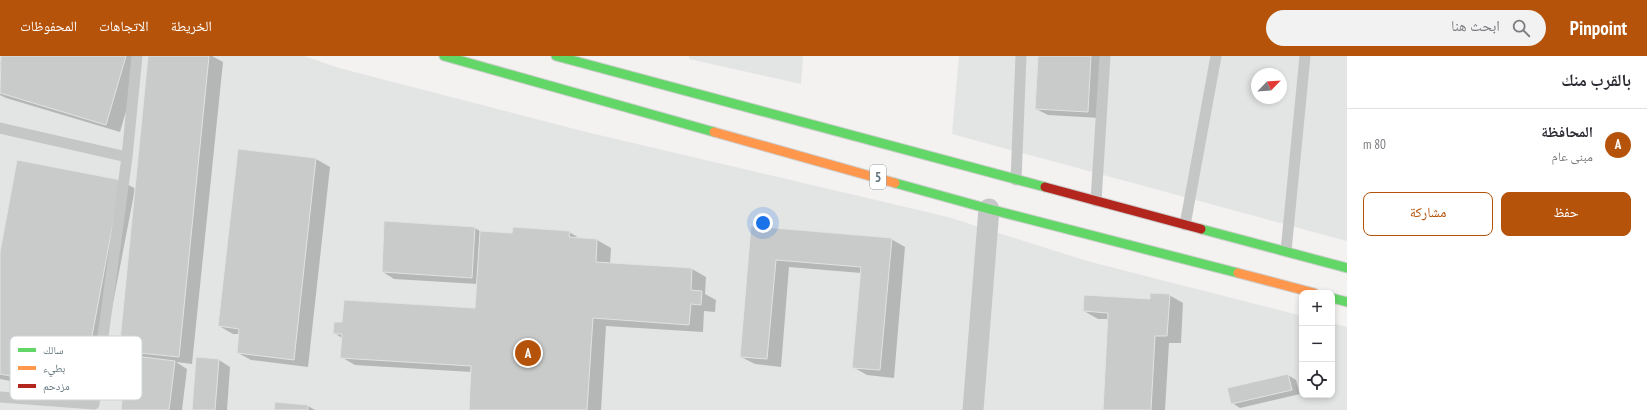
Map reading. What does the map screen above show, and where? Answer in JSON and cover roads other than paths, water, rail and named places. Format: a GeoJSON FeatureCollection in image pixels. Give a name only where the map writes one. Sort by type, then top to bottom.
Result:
{"type":"FeatureCollection","features":[{"type":"Feature","properties":{"kind":"main road","name":"5"},"geometry":{"type":"LineString","coordinates":[[444,56],[989,209],[1302,290]]}},
{"type":"Feature","properties":{"kind":"main road","name":"5"},"geometry":{"type":"LineString","coordinates":[[556,56],[1347,268]]}},
{"type":"Feature","properties":{"kind":"main road"},"geometry":{"type":"LineString","coordinates":[[1335,299],[1347,302]]}},
{"type":"Feature","properties":{"kind":"street"},"geometry":{"type":"LineString","coordinates":[[973,410],[989,209]]}},
{"type":"Feature","properties":{"kind":"lane"},"geometry":{"type":"LineString","coordinates":[[103,336],[127,157],[138,56]]}},
{"type":"Feature","properties":{"kind":"lane"},"geometry":{"type":"LineString","coordinates":[[1016,180],[1021,56]]}},
{"type":"Feature","properties":{"kind":"lane"},"geometry":{"type":"LineString","coordinates":[[1096,201],[1106,56]]}},
{"type":"Feature","properties":{"kind":"lane"},"geometry":{"type":"LineString","coordinates":[[1185,225],[1216,56]]}},
{"type":"Feature","properties":{"kind":"lane"},"geometry":{"type":"LineString","coordinates":[[1286,252],[1304,56]]}},
{"type":"Feature","properties":{"kind":"lane"},"geometry":{"type":"LineString","coordinates":[[0,128],[127,157]]}},
{"type":"Feature","properties":{"kind":"lane"},"geometry":{"type":"LineString","coordinates":[[0,397],[10,398]]}},
{"type":"Feature","properties":{"kind":"lane"},"geometry":{"type":"LineString","coordinates":[[40,400],[94,404],[95,400]]}},
{"type":"Feature","properties":{"kind":"place","name":"المحافظة"},"geometry":{"type":"Point","coordinates":[528,353]}}]}
